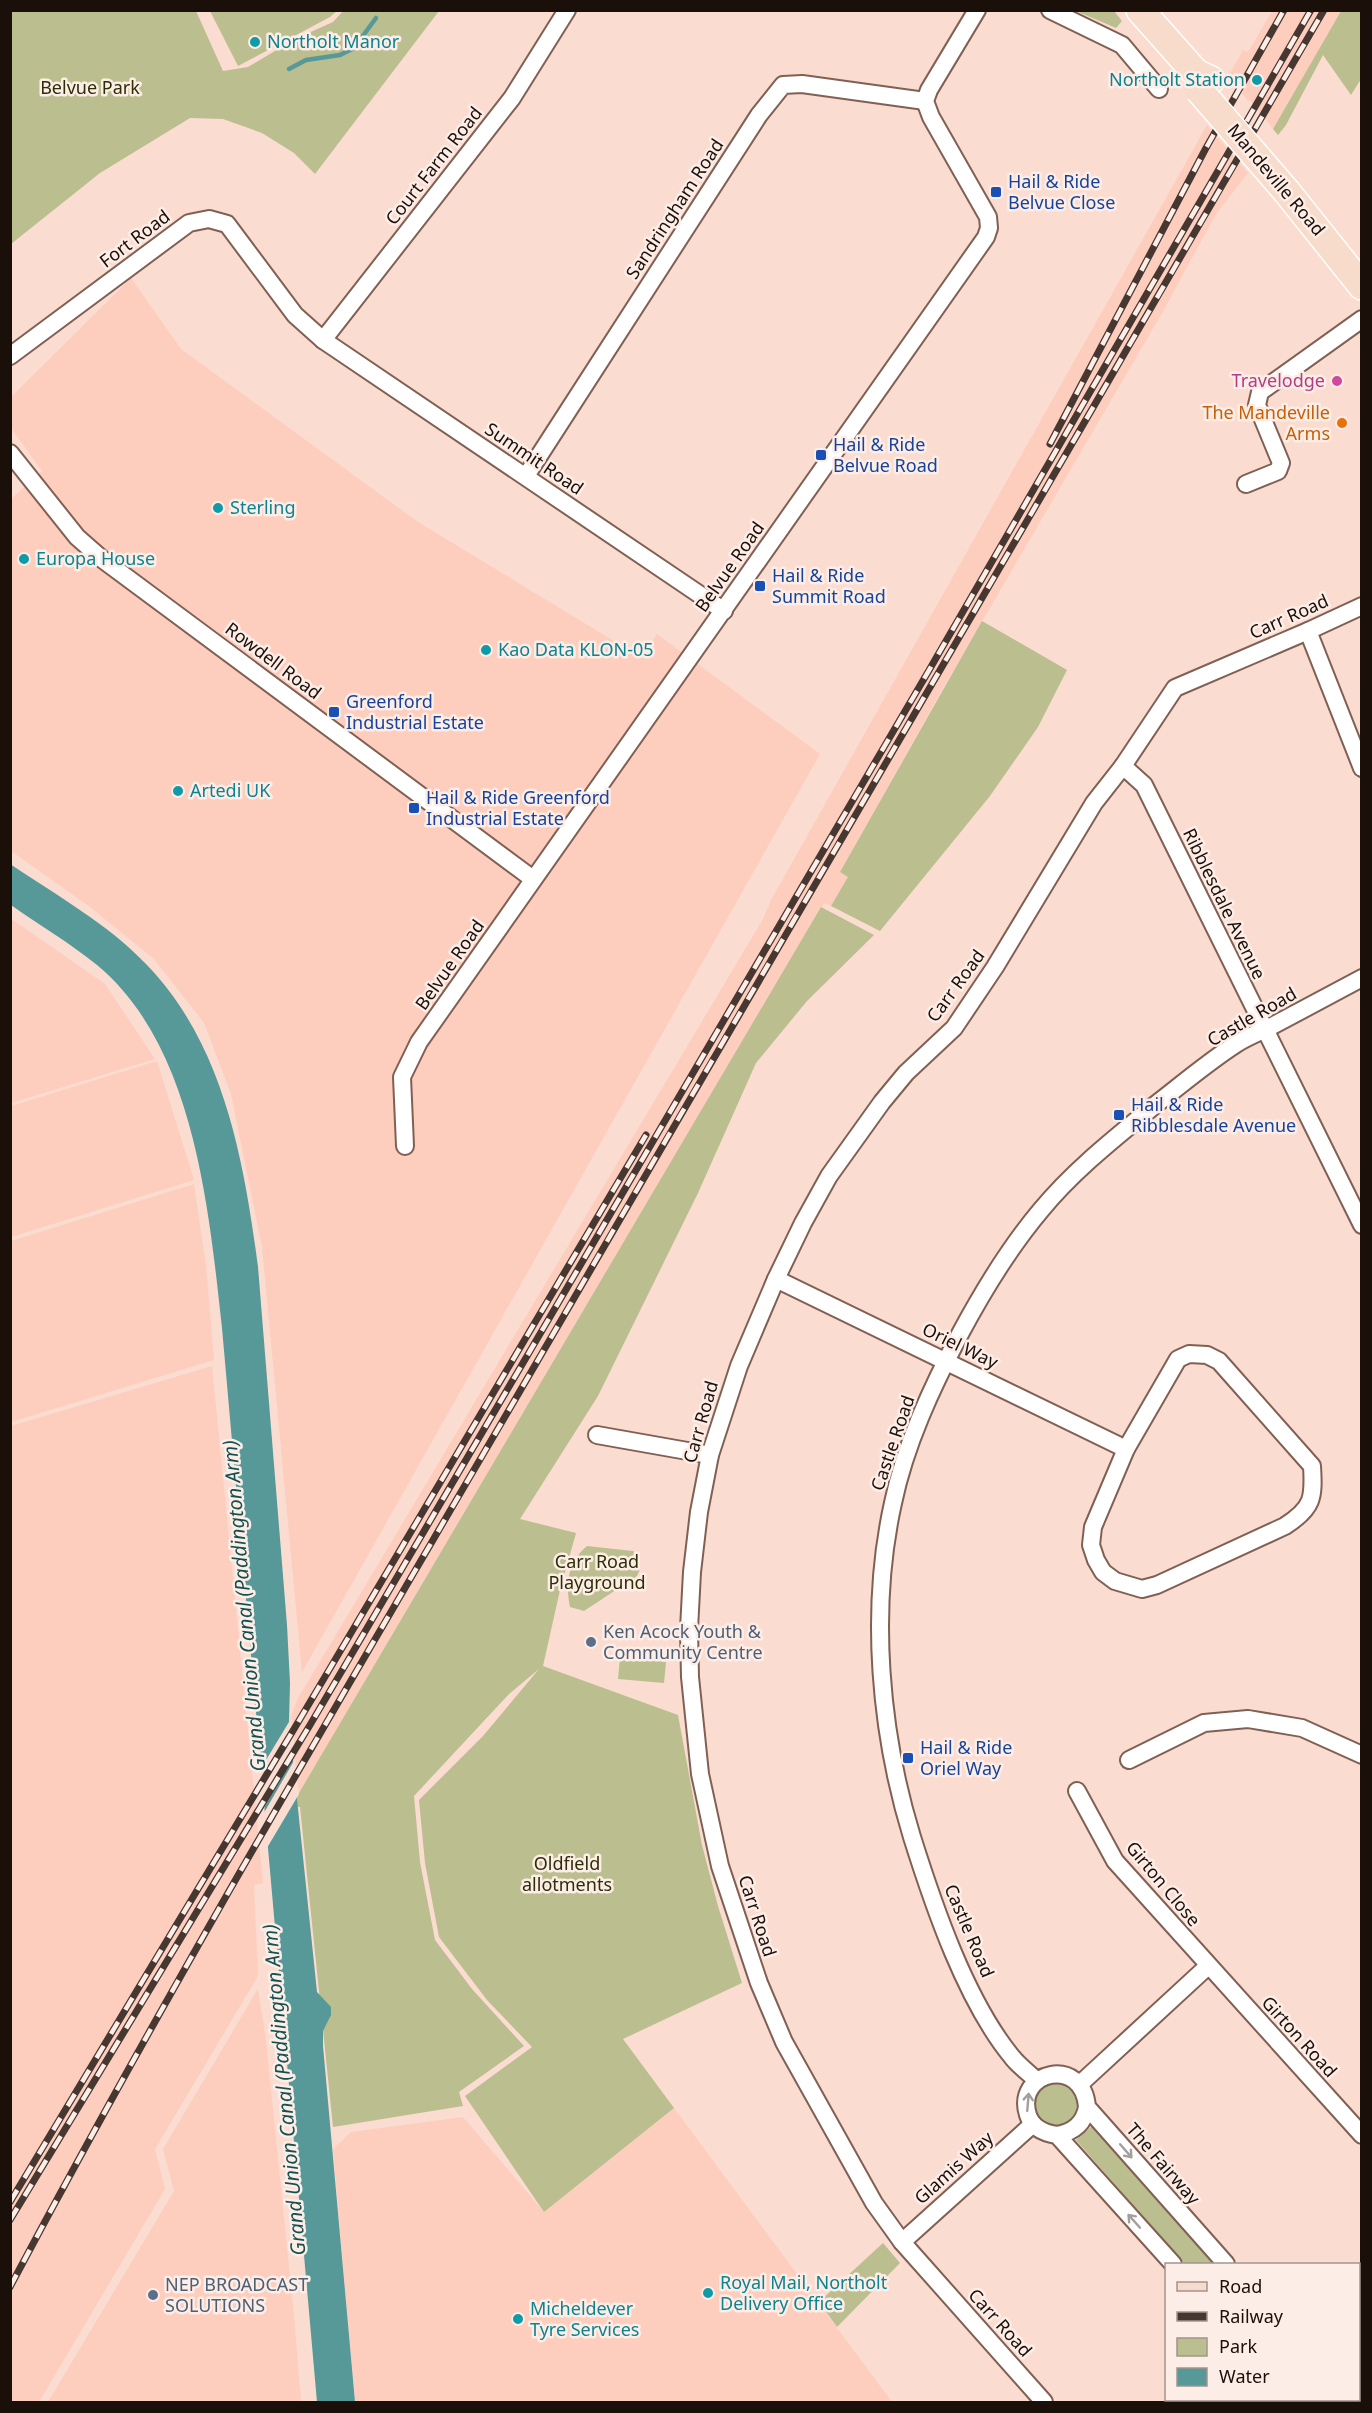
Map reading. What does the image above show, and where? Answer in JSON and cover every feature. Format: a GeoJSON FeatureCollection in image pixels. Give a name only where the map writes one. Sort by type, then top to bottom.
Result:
{"type":"FeatureCollection","features":[{"type":"Feature","properties":{"kind":"main road","name":"Mandeville Road"},"geometry":{"type":"LineString","coordinates":[[1140,10],[1293,187],[1362,260]]}},
{"type":"Feature","properties":{"kind":"main road","name":"Mandeville Road"},"geometry":{"type":"LineString","coordinates":[[1293,187],[1362,286]]}},
{"type":"Feature","properties":{"kind":"street","name":"Court Farm Road"},"geometry":{"type":"LineString","coordinates":[[323,340],[512,98],[567,10]]}},
{"type":"Feature","properties":{"kind":"street"},"geometry":{"type":"LineString","coordinates":[[925,101],[929,90],[977,10]]}},
{"type":"Feature","properties":{"kind":"street"},"geometry":{"type":"LineString","coordinates":[[1050,10],[1122,45],[1159,89]]}},
{"type":"Feature","properties":{"kind":"street","name":"Sandringham Road"},"geometry":{"type":"LineString","coordinates":[[526,476],[759,115],[783,85],[802,84],[925,101]]}},
{"type":"Feature","properties":{"kind":"street","name":"Belvue Road"},"geometry":{"type":"LineString","coordinates":[[405,1146],[402,1077],[419,1042],[986,237],[989,228],[988,218],[931,117],[925,101]]}},
{"type":"Feature","properties":{"kind":"street","name":"Fort Road"},"geometry":{"type":"LineString","coordinates":[[10,356],[189,223],[209,219],[227,225],[295,315],[323,340]]}},
{"type":"Feature","properties":{"kind":"street"},"geometry":{"type":"LineString","coordinates":[[1246,484],[1278,471],[1281,463],[1257,405],[1260,392],[1362,319]]}},
{"type":"Feature","properties":{"kind":"street","name":"Summit Road"},"geometry":{"type":"LineString","coordinates":[[323,340],[724,611]]}},
{"type":"Feature","properties":{"kind":"street","name":"Rowdell Road"},"geometry":{"type":"LineString","coordinates":[[10,453],[77,537],[102,559],[533,879]]}},
{"type":"Feature","properties":{"kind":"street","name":"Carr Road"},"geometry":{"type":"LineString","coordinates":[[1044,2403],[902,2242],[874,2203],[784,2042],[759,1983],[735,1917],[720,1866],[700,1774],[690,1677],[689,1629],[692,1572],[699,1512],[710,1455],[722,1411],[739,1366],[803,1222],[829,1176],[906,1073],[954,1028],[995,967],[1094,803],[1123,766],[1175,687],[1362,606]]}},
{"type":"Feature","properties":{"kind":"street"},"geometry":{"type":"LineString","coordinates":[[1308,631],[1362,768]]}},
{"type":"Feature","properties":{"kind":"street","name":"Ribblesdale Avenue"},"geometry":{"type":"LineString","coordinates":[[1123,766],[1144,785],[1362,1225]]}},
{"type":"Feature","properties":{"kind":"street","name":"Castle Road"},"geometry":{"type":"LineString","coordinates":[[1036,2081],[1013,2058],[991,2026],[949,1940],[924,1875],[904,1810],[890,1746],[881,1654],[885,1548],[893,1503],[906,1454],[946,1361],[974,1307],[1005,1258],[1040,1211],[1069,1179],[1110,1142],[1236,1044],[1362,978]]}},
{"type":"Feature","properties":{"kind":"street","name":"Oriel Way"},"geometry":{"type":"LineString","coordinates":[[776,1279],[1126,1449]]}},
{"type":"Feature","properties":{"kind":"street"},"geometry":{"type":"LineString","coordinates":[[1189,1354],[1206,1355],[1220,1361],[1312,1466],[1311,1497],[1303,1515],[1285,1526],[1157,1585],[1142,1589],[1128,1587],[1103,1572],[1091,1545],[1094,1527],[1126,1449],[1178,1359],[1189,1354]]}},
{"type":"Feature","properties":{"kind":"street"},"geometry":{"type":"LineString","coordinates":[[597,1435],[710,1455]]}},
{"type":"Feature","properties":{"kind":"street"},"geometry":{"type":"LineString","coordinates":[[1129,1760],[1204,1723],[1248,1719],[1302,1728],[1362,1755]]}},
{"type":"Feature","properties":{"kind":"street","name":"Girton Close"},"geometry":{"type":"LineString","coordinates":[[1077,1791],[1115,1861],[1208,1966]]}},
{"type":"Feature","properties":{"kind":"street"},"geometry":{"type":"LineString","coordinates":[[1087,2107],[1078,2127],[1069,2133],[1057,2135],[1044,2133],[1033,2124],[1026,2108],[1026,2099],[1036,2081],[1050,2074],[1071,2077],[1080,2084],[1208,1966]]}},
{"type":"Feature","properties":{"kind":"street","name":"Girton Road"},"geometry":{"type":"LineString","coordinates":[[1208,1966],[1362,2135]]}},
{"type":"Feature","properties":{"kind":"street","name":"The Fairway"},"geometry":{"type":"LineString","coordinates":[[1080,2084],[1086,2097],[1087,2107],[1224,2263]]}},
{"type":"Feature","properties":{"kind":"street","name":"Glamis Way"},"geometry":{"type":"LineString","coordinates":[[902,2242],[1033,2124]]}},
{"type":"Feature","properties":{"kind":"street"},"geometry":{"type":"LineString","coordinates":[[1057,2135],[1171,2263]]}},
{"type":"Feature","properties":{"kind":"shaded area"},"geometry":{"type":"Polygon","coordinates":[[[1272,11],[1341,11],[1273,129],[1229,75],[1243,50],[1248,52],[1272,11]]]}},
{"type":"Feature","properties":{"kind":"shaded area"},"geometry":{"type":"Polygon","coordinates":[[[1207,125],[1248,173],[1216,214],[1162,313],[946,683],[840,872],[849,877],[831,906],[824,903],[296,1798],[289,1722],[297,1700],[763,919],[771,900],[1207,125]]]}},
{"type":"Feature","properties":{"kind":"shaded area"},"geometry":{"type":"Polygon","coordinates":[[[131,278],[181,349],[418,522],[642,658],[657,634],[820,754],[302,1672],[262,1247],[231,1094],[204,1023],[154,959],[90,907],[11,851],[11,499],[42,471],[11,428],[11,397],[131,278]]]}},
{"type":"Feature","properties":{"kind":"shaded area"},"geometry":{"type":"Polygon","coordinates":[[[10,918],[105,984],[155,1059],[11,1103],[10,918]]]}},
{"type":"Feature","properties":{"kind":"shaded area"},"geometry":{"type":"Polygon","coordinates":[[[157,1061],[194,1180],[11,1237],[11,1106],[157,1061]]]}},
{"type":"Feature","properties":{"kind":"shaded area"},"geometry":{"type":"Polygon","coordinates":[[[194,1184],[206,1266],[214,1360],[11,1422],[11,1241],[194,1184]]]}},
{"type":"Feature","properties":{"kind":"shaded area"},"geometry":{"type":"Polygon","coordinates":[[[212,1366],[263,1883],[254,1885],[258,1976],[155,2149],[165,2189],[39,2402],[11,2402],[11,1426],[212,1366]]]}},
{"type":"Feature","properties":{"kind":"shaded area"},"geometry":{"type":"Polygon","coordinates":[[[258,1989],[266,2041],[301,2402],[48,2402],[174,2191],[163,2149],[258,1989]]]}},
{"type":"Feature","properties":{"kind":"shaded area"},"geometry":{"type":"Polygon","coordinates":[[[674,2108],[892,2402],[355,2402],[333,2149],[351,2132],[463,2117],[544,2212],[674,2108]]]}},
{"type":"Feature","properties":{"kind":"green space","name":"Belvue Park"},"geometry":{"type":"Polygon","coordinates":[[[11,11],[196,11],[223,71],[248,67],[295,39],[333,22],[343,11],[439,11],[315,174],[294,153],[262,133],[223,119],[190,118],[100,173],[11,244],[11,11]]]}},
{"type":"Feature","properties":{"kind":"green space","name":"Northolt Manor"},"geometry":{"type":"Polygon","coordinates":[[[210,11],[337,11],[330,17],[238,66],[210,11]]]}},
{"type":"Feature","properties":{"kind":"green space"},"geometry":{"type":"Polygon","coordinates":[[[1076,11],[1114,11],[1122,21],[1116,28],[1076,11]]]}},
{"type":"Feature","properties":{"kind":"green space"},"geometry":{"type":"Polygon","coordinates":[[[1341,11],[1361,11],[1361,79],[1351,95],[1323,55],[1286,125],[1278,135],[1273,129],[1341,11]]]}},
{"type":"Feature","properties":{"kind":"green space"},"geometry":{"type":"Polygon","coordinates":[[[982,621],[1067,670],[1038,727],[990,796],[880,931],[831,906],[848,877],[840,872],[982,621]]]}},
{"type":"Feature","properties":{"kind":"green space","name":"Oldfield allotments"},"geometry":{"type":"Polygon","coordinates":[[[821,907],[874,935],[807,1001],[756,1063],[698,1193],[598,1396],[520,1519],[576,1533],[560,1590],[543,1666],[678,1715],[702,1845],[742,1983],[623,2039],[674,2108],[544,2212],[465,2096],[532,2047],[487,2000],[439,1937],[425,1863],[419,1800],[483,1736],[539,1669],[509,1694],[414,1796],[420,1862],[435,1940],[472,1989],[524,2046],[459,2092],[463,2106],[333,2127],[300,1807],[296,1807],[296,1798],[821,907]]]}},
{"type":"Feature","properties":{"kind":"green space","name":"Carr Road Playground"},"geometry":{"type":"Polygon","coordinates":[[[587,1546],[633,1551],[638,1555],[640,1569],[637,1576],[584,1611],[570,1607],[568,1581],[572,1566],[587,1546]]]}},
{"type":"Feature","properties":{"kind":"green space"},"geometry":{"type":"Polygon","coordinates":[[[620,1658],[666,1662],[664,1683],[618,1679],[620,1658]]]}},
{"type":"Feature","properties":{"kind":"green space"},"geometry":{"type":"Polygon","coordinates":[[[1056,2083],[1064,2084],[1071,2089],[1076,2096],[1076,2112],[1071,2119],[1064,2124],[1056,2125],[1048,2124],[1041,2119],[1036,2112],[1035,2104],[1036,2096],[1041,2089],[1048,2084],[1056,2083]]]}},
{"type":"Feature","properties":{"kind":"green space"},"geometry":{"type":"Polygon","coordinates":[[[1092,2126],[1212,2263],[1184,2263],[1076,2140],[1092,2126]]]}},
{"type":"Feature","properties":{"kind":"green space"},"geometry":{"type":"Polygon","coordinates":[[[883,2243],[900,2263],[837,2327],[819,2302],[883,2243]]]}},
{"type":"Feature","properties":{"kind":"water"},"geometry":{"type":"Polygon","coordinates":[[[10,864],[115,936],[146,964],[173,996],[194,1030],[212,1067],[226,1106],[246,1186],[258,1267],[287,1625],[290,1683],[289,1722],[317,1992],[331,2007],[331,2015],[323,2031],[323,2046],[355,2402],[317,2402],[222,1328],[203,1183],[176,1085],[156,1039],[130,999],[97,965],[11,905],[10,864]]]}},
{"type":"Feature","properties":{"kind":"pier"},"geometry":{"type":"Polygon","coordinates":[[[292,1717],[295,1755],[261,1813],[257,1775],[292,1717]]]}},
{"type":"Feature","properties":{"kind":"pier"},"geometry":{"type":"Polygon","coordinates":[[[295,1759],[299,1794],[264,1853],[261,1818],[295,1759]]]}},
{"type":"Feature","properties":{"kind":"waterway"},"geometry":{"type":"LineString","coordinates":[[289,69],[306,60],[340,55],[354,48],[376,18]]}},
{"type":"Feature","properties":{"kind":"railway"},"geometry":{"type":"LineString","coordinates":[[1050,444],[1206,148],[1284,10]]}},
{"type":"Feature","properties":{"kind":"railway"},"geometry":{"type":"LineString","coordinates":[[10,2220],[310,1725],[928,672],[1311,10]]}},
{"type":"Feature","properties":{"kind":"railway"},"geometry":{"type":"LineString","coordinates":[[10,2287],[133,2061],[260,1836],[1324,10]]}},
{"type":"Feature","properties":{"kind":"railway"},"geometry":{"type":"LineString","coordinates":[[10,2202],[300,1719],[646,1135]]}},
{"type":"Feature","properties":{"kind":"place","name":"Northolt Manor"},"geometry":{"type":"Point","coordinates":[255,42]}},
{"type":"Feature","properties":{"kind":"place","name":"Northolt Station"},"geometry":{"type":"Point","coordinates":[1257,80]}},
{"type":"Feature","properties":{"kind":"place","name":"Hail & Ride Belvue Close"},"geometry":{"type":"Point","coordinates":[996,192]}},
{"type":"Feature","properties":{"kind":"place","name":"Travelodge"},"geometry":{"type":"Point","coordinates":[1337,381]}},
{"type":"Feature","properties":{"kind":"place","name":"The Mandeville Arms"},"geometry":{"type":"Point","coordinates":[1342,423]}},
{"type":"Feature","properties":{"kind":"place","name":"Hail & Ride Belvue Road"},"geometry":{"type":"Point","coordinates":[821,455]}},
{"type":"Feature","properties":{"kind":"place","name":"Sterling"},"geometry":{"type":"Point","coordinates":[218,508]}},
{"type":"Feature","properties":{"kind":"place","name":"Europa House"},"geometry":{"type":"Point","coordinates":[24,559]}},
{"type":"Feature","properties":{"kind":"place","name":"Hail & Ride Summit Road"},"geometry":{"type":"Point","coordinates":[760,586]}},
{"type":"Feature","properties":{"kind":"place","name":"Kao Data KLON-05"},"geometry":{"type":"Point","coordinates":[486,650]}},
{"type":"Feature","properties":{"kind":"place","name":"Greenford Industrial Estate"},"geometry":{"type":"Point","coordinates":[334,712]}},
{"type":"Feature","properties":{"kind":"place","name":"Artedi UK"},"geometry":{"type":"Point","coordinates":[178,791]}},
{"type":"Feature","properties":{"kind":"place","name":"Hail & Ride Greenford Industrial Estate"},"geometry":{"type":"Point","coordinates":[414,808]}},
{"type":"Feature","properties":{"kind":"place","name":"Hail & Ride Ribblesdale Avenue"},"geometry":{"type":"Point","coordinates":[1119,1115]}},
{"type":"Feature","properties":{"kind":"place","name":"Ken Acock Youth & Community Centre"},"geometry":{"type":"Point","coordinates":[591,1642]}},
{"type":"Feature","properties":{"kind":"place","name":"Hail & Ride Oriel Way"},"geometry":{"type":"Point","coordinates":[908,1758]}},
{"type":"Feature","properties":{"kind":"place","name":"Royal Mail, Northolt Delivery Office"},"geometry":{"type":"Point","coordinates":[708,2293]}},
{"type":"Feature","properties":{"kind":"place","name":"NEP BROADCAST SOLUTIONS"},"geometry":{"type":"Point","coordinates":[153,2295]}},
{"type":"Feature","properties":{"kind":"place","name":"Micheldever Tyre Services"},"geometry":{"type":"Point","coordinates":[518,2319]}},
{"type":"Feature","properties":{"kind":"water label","name":"Grand Union Canal (Paddington Arm)"},"geometry":{"type":"Point","coordinates":[244,1606]}},
{"type":"Feature","properties":{"kind":"water label","name":"Grand Union Canal (Paddington Arm)"},"geometry":{"type":"Point","coordinates":[284,2090]}}]}
